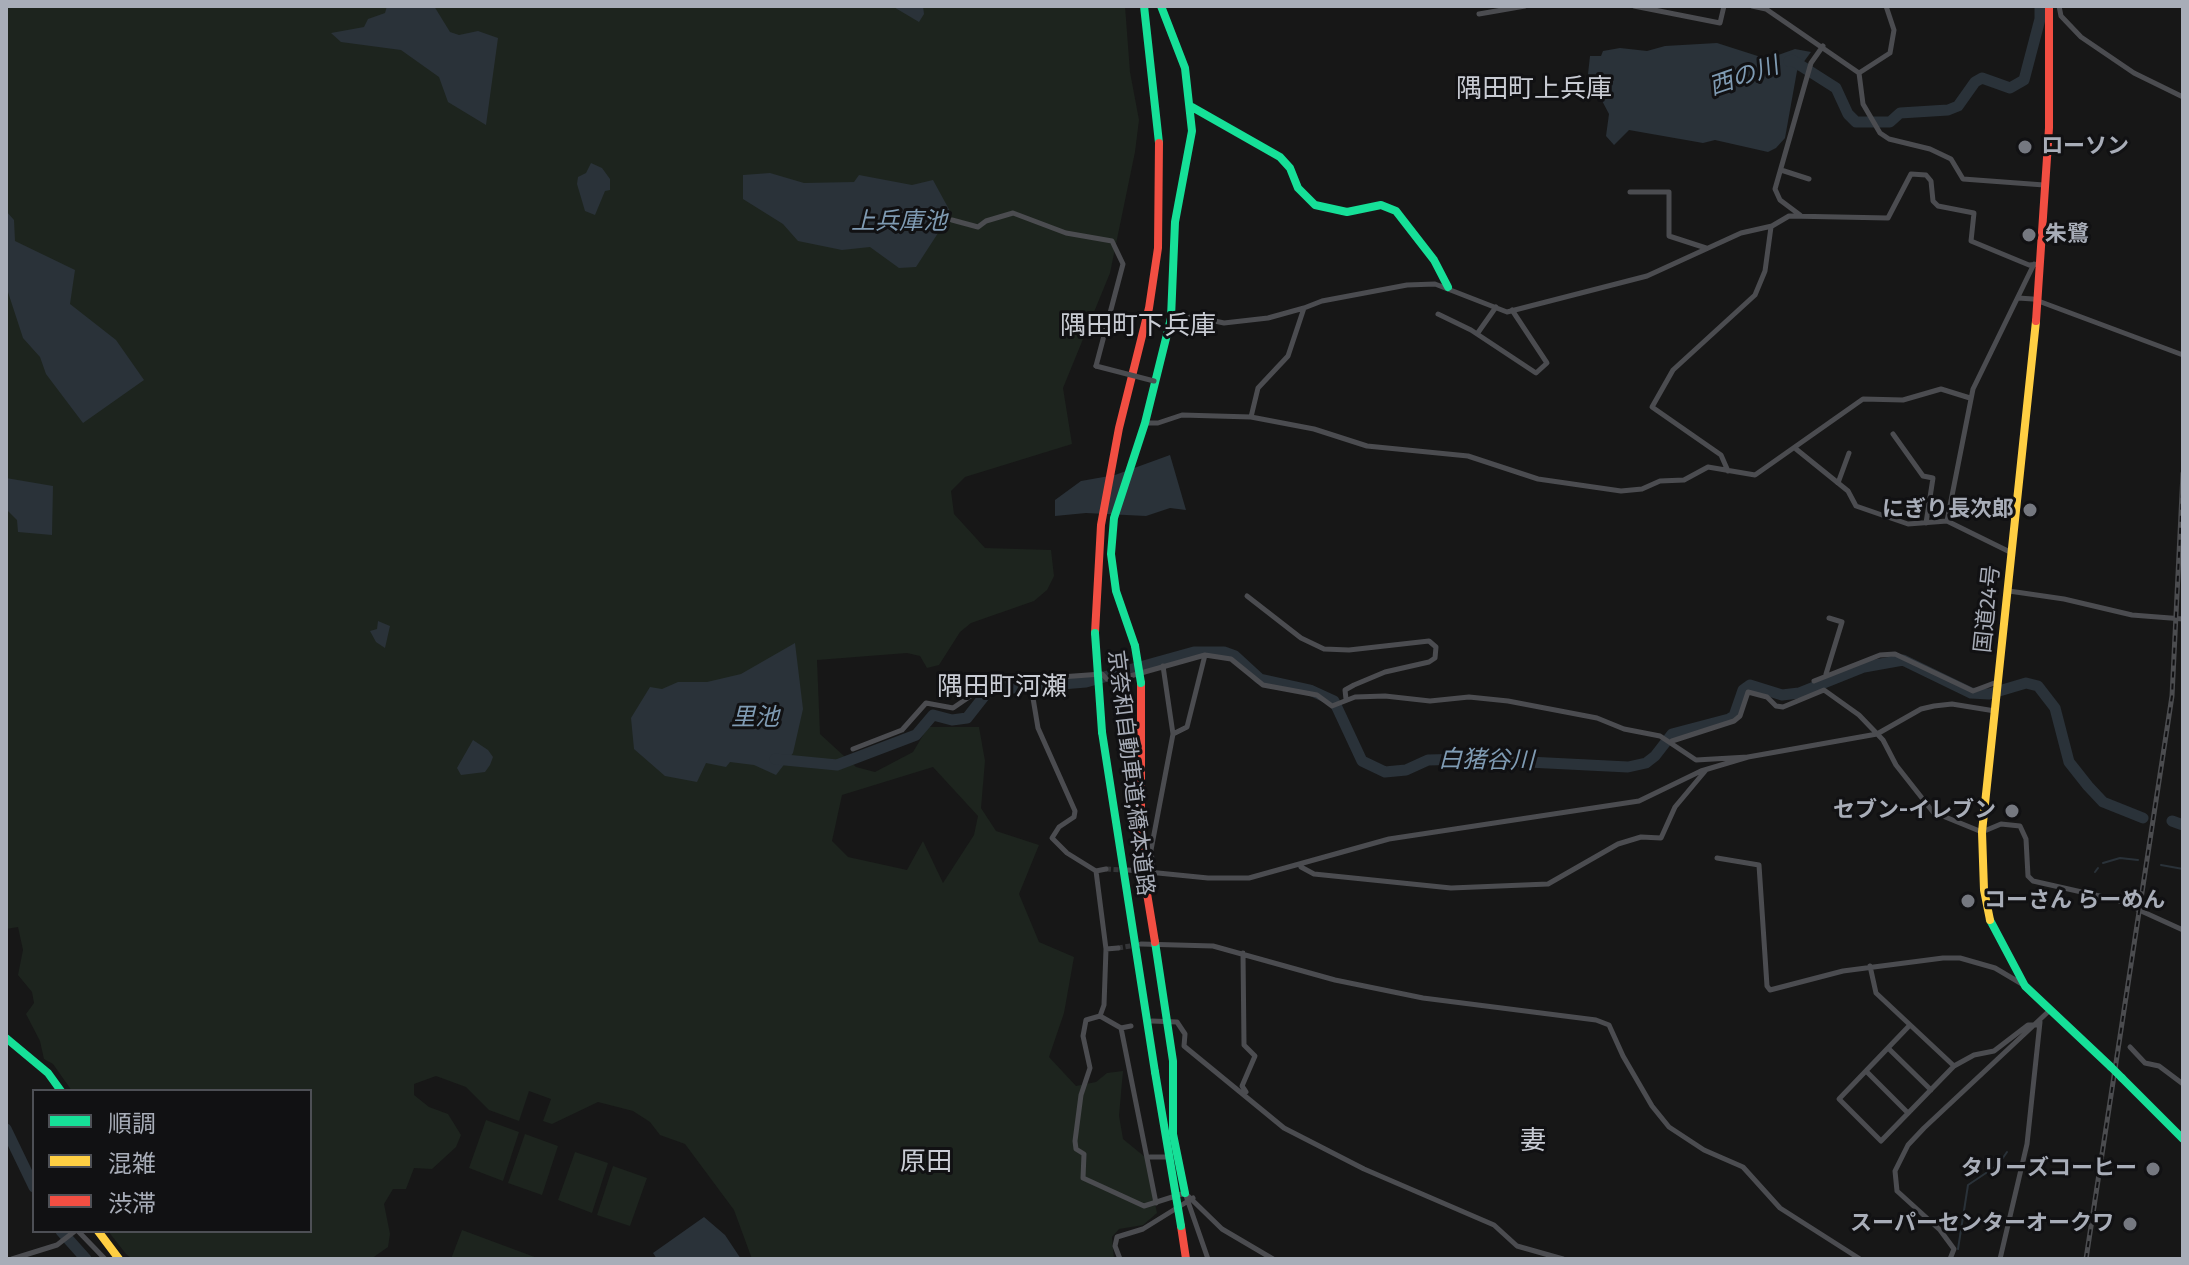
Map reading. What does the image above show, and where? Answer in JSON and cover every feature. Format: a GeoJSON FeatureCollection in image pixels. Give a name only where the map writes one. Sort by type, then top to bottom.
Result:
{"type":"FeatureCollection","features":[{"type":"Feature","properties":{"kind":"main road","name":"京奈和自動車道;橋本道路"},"geometry":{"type":"LineString","coordinates":[[1144,6],[1160,144],[1161,220],[1149,308],[1111,468],[1101,525],[1095,633],[1102,732],[1186,1259]]}},
{"type":"Feature","properties":{"kind":"main road"},"geometry":{"type":"LineString","coordinates":[[1161,6],[1185,68],[1192,107],[1190,150],[1175,222],[1171,318],[1145,423],[1120,491],[1112,532],[1116,591],[1135,646],[1141,683],[1144,710],[1139,795],[1143,871],[1168,1021],[1176,1157],[1189,1198]]}},
{"type":"Feature","properties":{"kind":"main road","name":"国道24号"},"geometry":{"type":"LineString","coordinates":[[2049,6],[2045,185],[2037,264],[2037,301],[1982,832],[1984,890],[1991,924],[2025,986],[2183,1139]]}},
{"type":"Feature","properties":{"kind":"main road"},"geometry":{"type":"LineString","coordinates":[[1192,107],[1280,157],[1290,168],[1298,188],[1315,205],[1347,212],[1381,205],[1396,211],[1434,260],[1448,287]]}},
{"type":"Feature","properties":{"kind":"main road"},"geometry":{"type":"LineString","coordinates":[[6,1038],[48,1073],[60,1089]]}},
{"type":"Feature","properties":{"kind":"main road"},"geometry":{"type":"LineString","coordinates":[[100,1233],[119,1259]]}},
{"type":"Feature","properties":{"kind":"street"},"geometry":{"type":"LineString","coordinates":[[1479,14],[1525,6]]}},
{"type":"Feature","properties":{"kind":"street"},"geometry":{"type":"LineString","coordinates":[[1634,6],[1720,23],[1724,6]]}},
{"type":"Feature","properties":{"kind":"street"},"geometry":{"type":"LineString","coordinates":[[1752,6],[1766,9],[1823,45],[1859,73],[1863,104],[1874,123],[1889,139],[1930,149],[1951,159],[1963,179],[2045,185]]}},
{"type":"Feature","properties":{"kind":"street"},"geometry":{"type":"LineString","coordinates":[[1859,73],[1890,53],[1894,30],[1886,6]]}},
{"type":"Feature","properties":{"kind":"street"},"geometry":{"type":"LineString","coordinates":[[2059,6],[2061,16],[2081,37],[2134,73],[2183,97]]}},
{"type":"Feature","properties":{"kind":"street"},"geometry":{"type":"LineString","coordinates":[[1801,216],[1780,200],[1775,189],[1811,63],[1823,45]]}},
{"type":"Feature","properties":{"kind":"street"},"geometry":{"type":"LineString","coordinates":[[1781,170],[1809,179]]}},
{"type":"Feature","properties":{"kind":"street"},"geometry":{"type":"LineString","coordinates":[[1171,318],[1196,317],[1224,323],[1268,318],[1407,285],[1448,287],[1496,307],[1512,310],[1647,276],[1741,233],[1772,226],[1789,216],[1888,218],[1911,174],[1926,175],[1938,206],[1974,213],[1971,241],[2037,264],[1970,398],[1947,521]]}},
{"type":"Feature","properties":{"kind":"street"},"geometry":{"type":"LineString","coordinates":[[1630,192],[1669,192],[1669,236],[1707,248]]}},
{"type":"Feature","properties":{"kind":"street"},"geometry":{"type":"LineString","coordinates":[[952,220],[978,227],[986,221],[1013,213],[1066,233],[1112,241],[1123,264],[1096,366],[1154,381]]}},
{"type":"Feature","properties":{"kind":"street"},"geometry":{"type":"LineString","coordinates":[[1728,471],[1721,455],[1652,407],[1673,370],[1755,295],[1765,271],[1772,226]]}},
{"type":"Feature","properties":{"kind":"street"},"geometry":{"type":"LineString","coordinates":[[2018,298],[2037,301],[2183,355]]}},
{"type":"Feature","properties":{"kind":"street"},"geometry":{"type":"LineString","coordinates":[[1477,334],[1496,307]]}},
{"type":"Feature","properties":{"kind":"street"},"geometry":{"type":"LineString","coordinates":[[1251,417],[1258,388],[1288,356],[1304,308]]}},
{"type":"Feature","properties":{"kind":"street"},"geometry":{"type":"LineString","coordinates":[[1438,314],[1477,334],[1536,373],[1547,363],[1512,310]]}},
{"type":"Feature","properties":{"kind":"street"},"geometry":{"type":"LineString","coordinates":[[1145,423],[1158,423],[1182,415],[1251,417],[1314,429],[1367,446],[1468,456],[1538,479],[1603,490],[1642,489],[1660,481],[1684,480],[1708,467],[1755,475],[1863,399],[1903,400],[1941,389],[1970,398]]}},
{"type":"Feature","properties":{"kind":"street"},"geometry":{"type":"LineString","coordinates":[[1893,434],[1923,476],[1933,478],[1926,523]]}},
{"type":"Feature","properties":{"kind":"street"},"geometry":{"type":"LineString","coordinates":[[1796,449],[1848,491],[1856,506],[1886,519],[1926,523],[1947,521],[2013,553]]}},
{"type":"Feature","properties":{"kind":"street"},"geometry":{"type":"LineString","coordinates":[[1838,483],[1849,453]]}},
{"type":"Feature","properties":{"kind":"street"},"geometry":{"type":"LineString","coordinates":[[2009,591],[2064,599],[2132,615],[2183,619]]}},
{"type":"Feature","properties":{"kind":"street"},"geometry":{"type":"LineString","coordinates":[[1247,596],[1301,638],[1324,649],[1349,650],[1429,641],[1436,647],[1435,658],[1429,662],[1385,672],[1354,685],[1345,690],[1346,699]]}},
{"type":"Feature","properties":{"kind":"street"},"geometry":{"type":"LineString","coordinates":[[1825,675],[1842,622],[1829,618]]}},
{"type":"Feature","properties":{"kind":"street"},"geometry":{"type":"LineString","coordinates":[[1998,682],[1973,691],[1895,654],[1880,655],[1814,681],[1859,715],[1877,734],[1933,812],[1982,832],[2001,824],[2020,826],[2026,839],[2028,876],[2041,885],[2117,900],[2183,930]]}},
{"type":"Feature","properties":{"kind":"street"},"geometry":{"type":"LineString","coordinates":[[1173,734],[1187,727],[1205,655]]}},
{"type":"Feature","properties":{"kind":"street"},"geometry":{"type":"LineString","coordinates":[[853,749],[902,730],[926,703],[953,708],[991,682],[1106,678],[1205,655],[1231,659],[1249,678],[1263,685],[1317,695],[1337,704],[1346,699],[1385,696],[1430,701],[1469,697],[1597,718],[1624,729],[1668,739],[1696,760],[1774,756],[1877,734],[1921,709],[1934,706],[1952,704],[1995,711]]}},
{"type":"Feature","properties":{"kind":"street"},"geometry":{"type":"LineString","coordinates":[[1153,871],[1151,850],[1173,734],[1163,666]]}},
{"type":"Feature","properties":{"kind":"street"},"geometry":{"type":"LineString","coordinates":[[1030,680],[1038,728],[1075,811],[1074,817],[1059,827],[1052,838],[1067,853],[1096,871],[1106,869]]}},
{"type":"Feature","properties":{"kind":"street"},"geometry":{"type":"LineString","coordinates":[[1668,739],[1734,721],[1740,716],[1748,692],[1767,697],[1776,706],[1783,707],[1819,687]]}},
{"type":"Feature","properties":{"kind":"street"},"geometry":{"type":"LineString","coordinates":[[1128,870],[1231,879],[1300,866],[1389,839],[1639,801],[1707,769],[1748,757]]}},
{"type":"Feature","properties":{"kind":"street"},"geometry":{"type":"LineString","coordinates":[[1300,866],[1314,874],[1451,888],[1548,884],[1618,844],[1641,837],[1661,838],[1675,807],[1707,769]]}},
{"type":"Feature","properties":{"kind":"street"},"geometry":{"type":"LineString","coordinates":[[1717,858],[1759,865],[1767,986],[1770,990],[1870,966],[1960,958],[1995,968],[2025,986]]}},
{"type":"Feature","properties":{"kind":"street"},"geometry":{"type":"LineString","coordinates":[[1096,871],[1106,949],[1100,1016]]}},
{"type":"Feature","properties":{"kind":"street"},"geometry":{"type":"LineString","coordinates":[[1141,944],[1213,946],[1335,980],[1423,998],[1596,1020],[1609,1025],[1652,1106],[1669,1127],[1704,1150],[1743,1167],[1780,1208],[1860,1259]]}},
{"type":"Feature","properties":{"kind":"street"},"geometry":{"type":"LineString","coordinates":[[1106,949],[1118,948]]}},
{"type":"Feature","properties":{"kind":"street"},"geometry":{"type":"LineString","coordinates":[[1243,953],[1244,1045],[1255,1056],[1242,1086],[1248,1096]]}},
{"type":"Feature","properties":{"kind":"street"},"geometry":{"type":"LineString","coordinates":[[1870,966],[1876,993],[1954,1066]]}},
{"type":"Feature","properties":{"kind":"street"},"geometry":{"type":"LineString","coordinates":[[1950,1259],[1954,1249],[1949,1241],[1897,1191],[1895,1171],[1908,1145],[1924,1128],[2051,1009]]}},
{"type":"Feature","properties":{"kind":"street"},"geometry":{"type":"LineString","coordinates":[[1131,1026],[1121,1028],[1100,1016],[1086,1020],[1084,1028],[1090,1068],[1081,1095],[1075,1141],[1076,1149],[1085,1159],[1083,1178],[1144,1206],[1189,1198]]}},
{"type":"Feature","properties":{"kind":"street"},"geometry":{"type":"LineString","coordinates":[[1152,1021],[1168,1021],[1181,1027],[1184,1046],[1284,1128],[1364,1169],[1494,1225],[1517,1246],[1563,1259]]}},
{"type":"Feature","properties":{"kind":"street"},"geometry":{"type":"LineString","coordinates":[[1909,1026],[1839,1099],[1881,1141],[1954,1066],[1974,1055],[1994,1051],[2028,1025],[2038,1023]]}},
{"type":"Feature","properties":{"kind":"street"},"geometry":{"type":"LineString","coordinates":[[2000,1259],[2027,1144],[2038,1023]]}},
{"type":"Feature","properties":{"kind":"street"},"geometry":{"type":"LineString","coordinates":[[1121,1028],[1121,1041],[1150,1157],[1156,1203]]}},
{"type":"Feature","properties":{"kind":"street"},"geometry":{"type":"LineString","coordinates":[[2130,1047],[2145,1063],[2159,1066],[2183,1084]]}},
{"type":"Feature","properties":{"kind":"street"},"geometry":{"type":"LineString","coordinates":[[1888,1048],[1931,1090]]}},
{"type":"Feature","properties":{"kind":"street"},"geometry":{"type":"LineString","coordinates":[[1866,1071],[1908,1113]]}},
{"type":"Feature","properties":{"kind":"street"},"geometry":{"type":"LineString","coordinates":[[1150,1157],[1176,1157]]}},
{"type":"Feature","properties":{"kind":"street"},"geometry":{"type":"LineString","coordinates":[[1120,1259],[1115,1246],[1117,1237],[1143,1229],[1189,1198]]}},
{"type":"Feature","properties":{"kind":"street"},"geometry":{"type":"LineString","coordinates":[[1189,1198],[1208,1259]]}},
{"type":"Feature","properties":{"kind":"street"},"geometry":{"type":"LineString","coordinates":[[1189,1198],[1222,1229],[1273,1259]]}},
{"type":"Feature","properties":{"kind":"street"},"geometry":{"type":"LineString","coordinates":[[12,1259],[59,1244],[73,1233]]}},
{"type":"Feature","properties":{"kind":"street"},"geometry":{"type":"LineString","coordinates":[[78,1233],[105,1259]]}},
{"type":"Feature","properties":{"kind":"shaded area"},"geometry":{"type":"Polygon","coordinates":[[[6,6],[1125,6],[1130,72],[1139,120],[1110,273],[1063,388],[1072,444],[965,477],[951,491],[954,514],[985,548],[1051,550],[1054,576],[1047,590],[1034,601],[971,623],[960,632],[939,665],[927,668],[920,656],[907,653],[817,660],[820,734],[856,767],[875,772],[913,752],[928,727],[979,727],[985,761],[981,808],[996,831],[1039,845],[1019,894],[1039,942],[1074,957],[1064,1013],[1049,1057],[1076,1086],[1096,1082],[1107,1073],[1123,1071],[1119,1116],[1123,1139],[1145,1157],[1157,1213],[1143,1225],[1119,1229],[1112,1237],[1114,1259],[752,1259],[734,1210],[685,1144],[660,1135],[650,1122],[633,1111],[598,1102],[552,1124],[543,1121],[551,1099],[529,1091],[519,1121],[489,1110],[466,1087],[436,1076],[414,1084],[414,1095],[429,1107],[448,1114],[461,1135],[456,1147],[432,1169],[414,1168],[406,1189],[393,1189],[384,1204],[390,1234],[388,1247],[371,1259],[132,1259],[110,1233],[312,1233],[312,1089],[71,1089],[53,1064],[44,1059],[40,1041],[26,1014],[34,1003],[32,992],[18,975],[23,950],[18,927],[6,929],[6,6]],[[933,767],[842,795],[832,841],[848,857],[907,870],[923,841],[943,883],[974,835],[978,816],[933,767]]]}},
{"type":"Feature","properties":{"kind":"shaded area"},"geometry":{"type":"Polygon","coordinates":[[[486,1120],[519,1132],[503,1181],[469,1168],[486,1120]]]}},
{"type":"Feature","properties":{"kind":"shaded area"},"geometry":{"type":"Polygon","coordinates":[[[525,1134],[558,1146],[542,1195],[508,1183],[525,1134]]]}},
{"type":"Feature","properties":{"kind":"shaded area"},"geometry":{"type":"Polygon","coordinates":[[[575,1152],[608,1163],[592,1213],[558,1200],[575,1152]]]}},
{"type":"Feature","properties":{"kind":"shaded area"},"geometry":{"type":"Polygon","coordinates":[[[613,1166],[647,1178],[630,1226],[597,1215],[613,1166]]]}},
{"type":"Feature","properties":{"kind":"shaded area"},"geometry":{"type":"Polygon","coordinates":[[[462,1230],[540,1259],[451,1259],[462,1230]]]}},
{"type":"Feature","properties":{"kind":"water"},"geometry":{"type":"Polygon","coordinates":[[[387,6],[434,6],[450,32],[459,35],[478,31],[498,38],[486,125],[448,102],[439,77],[401,50],[341,42],[331,33],[364,27],[368,19],[385,13],[387,6]]]}},
{"type":"Feature","properties":{"kind":"water"},"geometry":{"type":"Polygon","coordinates":[[[892,6],[923,6],[924,14],[919,22],[892,6]]]}},
{"type":"Feature","properties":{"kind":"water","name":"西の川"},"geometry":{"type":"Polygon","coordinates":[[[1717,43],[1767,59],[1795,49],[1811,52],[1797,71],[1785,138],[1776,148],[1768,152],[1715,140],[1703,143],[1629,130],[1614,145],[1606,136],[1609,114],[1588,74],[1590,56],[1601,56],[1603,51],[1620,48],[1647,51],[1665,46],[1717,43]]]}},
{"type":"Feature","properties":{"kind":"water"},"geometry":{"type":"Polygon","coordinates":[[[591,163],[602,168],[610,179],[610,190],[605,191],[595,215],[585,211],[577,184],[578,177],[586,173],[591,163]]]}},
{"type":"Feature","properties":{"kind":"water","name":"上兵庫池"},"geometry":{"type":"Polygon","coordinates":[[[770,173],[804,183],[854,182],[859,175],[912,185],[933,180],[951,213],[916,267],[899,268],[870,247],[842,250],[798,241],[783,224],[743,199],[743,175],[770,173]]]}},
{"type":"Feature","properties":{"kind":"water"},"geometry":{"type":"Polygon","coordinates":[[[6,211],[14,220],[15,241],[75,270],[70,304],[116,340],[144,380],[83,423],[46,374],[40,357],[23,338],[6,286],[6,211]]]}},
{"type":"Feature","properties":{"kind":"water"},"geometry":{"type":"Polygon","coordinates":[[[1170,455],[1186,510],[1170,508],[1146,516],[1086,513],[1055,516],[1055,500],[1081,481],[1115,475],[1170,455]]]}},
{"type":"Feature","properties":{"kind":"water"},"geometry":{"type":"Polygon","coordinates":[[[6,478],[53,486],[52,535],[18,532],[17,520],[6,509],[6,478]]]}},
{"type":"Feature","properties":{"kind":"water"},"geometry":{"type":"Polygon","coordinates":[[[378,621],[390,626],[385,648],[376,642],[370,631],[377,629],[378,621]]]}},
{"type":"Feature","properties":{"kind":"water","name":"里池"},"geometry":{"type":"Polygon","coordinates":[[[795,643],[803,709],[793,753],[776,775],[754,765],[730,762],[726,767],[706,763],[697,782],[665,776],[634,749],[631,718],[650,687],[662,689],[678,682],[707,682],[741,674],[795,643]]]}},
{"type":"Feature","properties":{"kind":"water"},"geometry":{"type":"Polygon","coordinates":[[[473,740],[493,757],[485,772],[461,775],[457,768],[473,740]]]}},
{"type":"Feature","properties":{"kind":"water"},"geometry":{"type":"Polygon","coordinates":[[[704,1217],[725,1235],[741,1259],[657,1259],[653,1253],[704,1217]]]}},
{"type":"Feature","properties":{"kind":"waterway","name":"西の川"},"geometry":{"type":"LineString","coordinates":[[1789,61],[1836,88],[1848,114],[1856,122],[1890,122],[1900,113],[1948,110],[1958,106],[1975,82],[1982,78],[2010,88],[2024,80],[2040,19],[2040,6]]}},
{"type":"Feature","properties":{"kind":"waterway","name":"白猪谷川"},"geometry":{"type":"LineString","coordinates":[[775,759],[837,765],[916,735],[933,715],[952,720],[967,718],[989,690],[1086,682],[1194,652],[1224,652],[1235,656],[1260,679],[1310,690],[1334,701],[1362,761],[1385,772],[1406,770],[1428,760],[1468,759],[1628,767],[1646,763],[1672,734],[1734,716],[1743,690],[1750,685],[1782,695],[1799,693],[1864,667],[1903,660],[1971,693],[1989,694],[2026,683],[2038,686],[2055,708],[2069,762],[2088,786],[2103,802],[2143,818]]}},
{"type":"Feature","properties":{"kind":"waterway","name":"白猪谷川"},"geometry":{"type":"LineString","coordinates":[[2172,821],[2183,825]]}},
{"type":"Feature","properties":{"kind":"waterway"},"geometry":{"type":"LineString","coordinates":[[2103,863],[2120,858],[2138,860]]}},
{"type":"Feature","properties":{"kind":"waterway"},"geometry":{"type":"LineString","coordinates":[[2161,865],[2183,869]]}},
{"type":"Feature","properties":{"kind":"waterway"},"geometry":{"type":"LineString","coordinates":[[2095,872],[2098,868]]}},
{"type":"Feature","properties":{"kind":"waterway"},"geometry":{"type":"LineString","coordinates":[[6,1129],[32,1183]]}},
{"type":"Feature","properties":{"kind":"waterway"},"geometry":{"type":"LineString","coordinates":[[1958,1249],[1968,1185],[1998,1165],[2007,1152]]}},
{"type":"Feature","properties":{"kind":"waterway"},"geometry":{"type":"LineString","coordinates":[[63,1233],[86,1259]]}},
{"type":"Feature","properties":{"kind":"tunnel"},"geometry":{"type":"LineString","coordinates":[[1106,869],[1125,870]]}},
{"type":"Feature","properties":{"kind":"tunnel"},"geometry":{"type":"LineString","coordinates":[[1118,948],[1137,945]]}},
{"type":"Feature","properties":{"kind":"railway"},"geometry":{"type":"LineString","coordinates":[[2086,1259],[2172,696],[2183,473]]}},
{"type":"Feature","properties":{"kind":"traffic: fast"},"geometry":{"type":"LineString","coordinates":[[1144,6],[1159,143]]}},
{"type":"Feature","properties":{"kind":"traffic: fast"},"geometry":{"type":"LineString","coordinates":[[1135,646],[1116,591],[1111,554],[1114,518],[1145,423],[1171,318],[1175,222],[1192,131],[1185,68],[1161,6]]}},
{"type":"Feature","properties":{"kind":"traffic: fast"},"geometry":{"type":"LineString","coordinates":[[1192,107],[1280,157],[1290,168],[1298,188],[1315,205],[1347,212],[1381,205],[1396,211],[1434,260],[1448,287]]}},
{"type":"Feature","properties":{"kind":"traffic: fast"},"geometry":{"type":"LineString","coordinates":[[1095,633],[1102,732]]}},
{"type":"Feature","properties":{"kind":"traffic: fast"},"geometry":{"type":"LineString","coordinates":[[1135,646],[1141,683]]}},
{"type":"Feature","properties":{"kind":"traffic: fast"},"geometry":{"type":"LineString","coordinates":[[1102,732],[1155,1072]]}},
{"type":"Feature","properties":{"kind":"traffic: fast"},"geometry":{"type":"LineString","coordinates":[[1990,920],[2025,986],[2111,1067]]}},
{"type":"Feature","properties":{"kind":"traffic: fast"},"geometry":{"type":"LineString","coordinates":[[1155,942],[1173,1061],[1173,1134],[1185,1193]]}},
{"type":"Feature","properties":{"kind":"traffic: fast"},"geometry":{"type":"LineString","coordinates":[[6,1038],[48,1073],[60,1089]]}},
{"type":"Feature","properties":{"kind":"traffic: fast"},"geometry":{"type":"LineString","coordinates":[[2111,1067],[2122,1078]]}},
{"type":"Feature","properties":{"kind":"traffic: fast"},"geometry":{"type":"LineString","coordinates":[[1155,1072],[1181,1226]]}},
{"type":"Feature","properties":{"kind":"traffic: fast"},"geometry":{"type":"LineString","coordinates":[[2122,1078],[2183,1139]]}},
{"type":"Feature","properties":{"kind":"traffic: slow"},"geometry":{"type":"LineString","coordinates":[[1990,920],[1984,890],[1982,832],[2036,321]]}},
{"type":"Feature","properties":{"kind":"traffic: slow"},"geometry":{"type":"LineString","coordinates":[[100,1233],[119,1259]]}},
{"type":"Feature","properties":{"kind":"traffic: jam"},"geometry":{"type":"LineString","coordinates":[[2036,321],[2049,128],[2049,6]]}},
{"type":"Feature","properties":{"kind":"traffic: jam"},"geometry":{"type":"LineString","coordinates":[[1095,633],[1101,525],[1119,428],[1149,308],[1158,248],[1159,143]]}},
{"type":"Feature","properties":{"kind":"traffic: jam"},"geometry":{"type":"LineString","coordinates":[[1141,683],[1141,857],[1155,942]]}},
{"type":"Feature","properties":{"kind":"traffic: jam"},"geometry":{"type":"LineString","coordinates":[[1181,1226],[1186,1259]]}},
{"type":"Feature","properties":{"kind":"place","name":"ローソン"},"geometry":{"type":"Point","coordinates":[2025,147]}},
{"type":"Feature","properties":{"kind":"place","name":"朱鷺"},"geometry":{"type":"Point","coordinates":[2029,235]}},
{"type":"Feature","properties":{"kind":"place","name":"にぎり長次郎"},"geometry":{"type":"Point","coordinates":[2030,510]}},
{"type":"Feature","properties":{"kind":"place","name":"セブン-イレブン"},"geometry":{"type":"Point","coordinates":[2012,811]}},
{"type":"Feature","properties":{"kind":"place","name":"コーさん らーめん"},"geometry":{"type":"Point","coordinates":[1968,901]}},
{"type":"Feature","properties":{"kind":"place","name":"タリーズコーヒー"},"geometry":{"type":"Point","coordinates":[2153,1169]}},
{"type":"Feature","properties":{"kind":"place","name":"スーパーセンターオークワ"},"geometry":{"type":"Point","coordinates":[2130,1224]}},
{"type":"Feature","properties":{"kind":"district","name":"隅田町上兵庫"},"geometry":{"type":"Point","coordinates":[1534,90]}},
{"type":"Feature","properties":{"kind":"district","name":"隅田町下兵庫"},"geometry":{"type":"Point","coordinates":[1138,327]}},
{"type":"Feature","properties":{"kind":"district","name":"隅田町河瀬"},"geometry":{"type":"Point","coordinates":[1002,688]}},
{"type":"Feature","properties":{"kind":"district","name":"妻"},"geometry":{"type":"Point","coordinates":[1533,1142]}},
{"type":"Feature","properties":{"kind":"district","name":"原田"},"geometry":{"type":"Point","coordinates":[926,1163]}}]}
